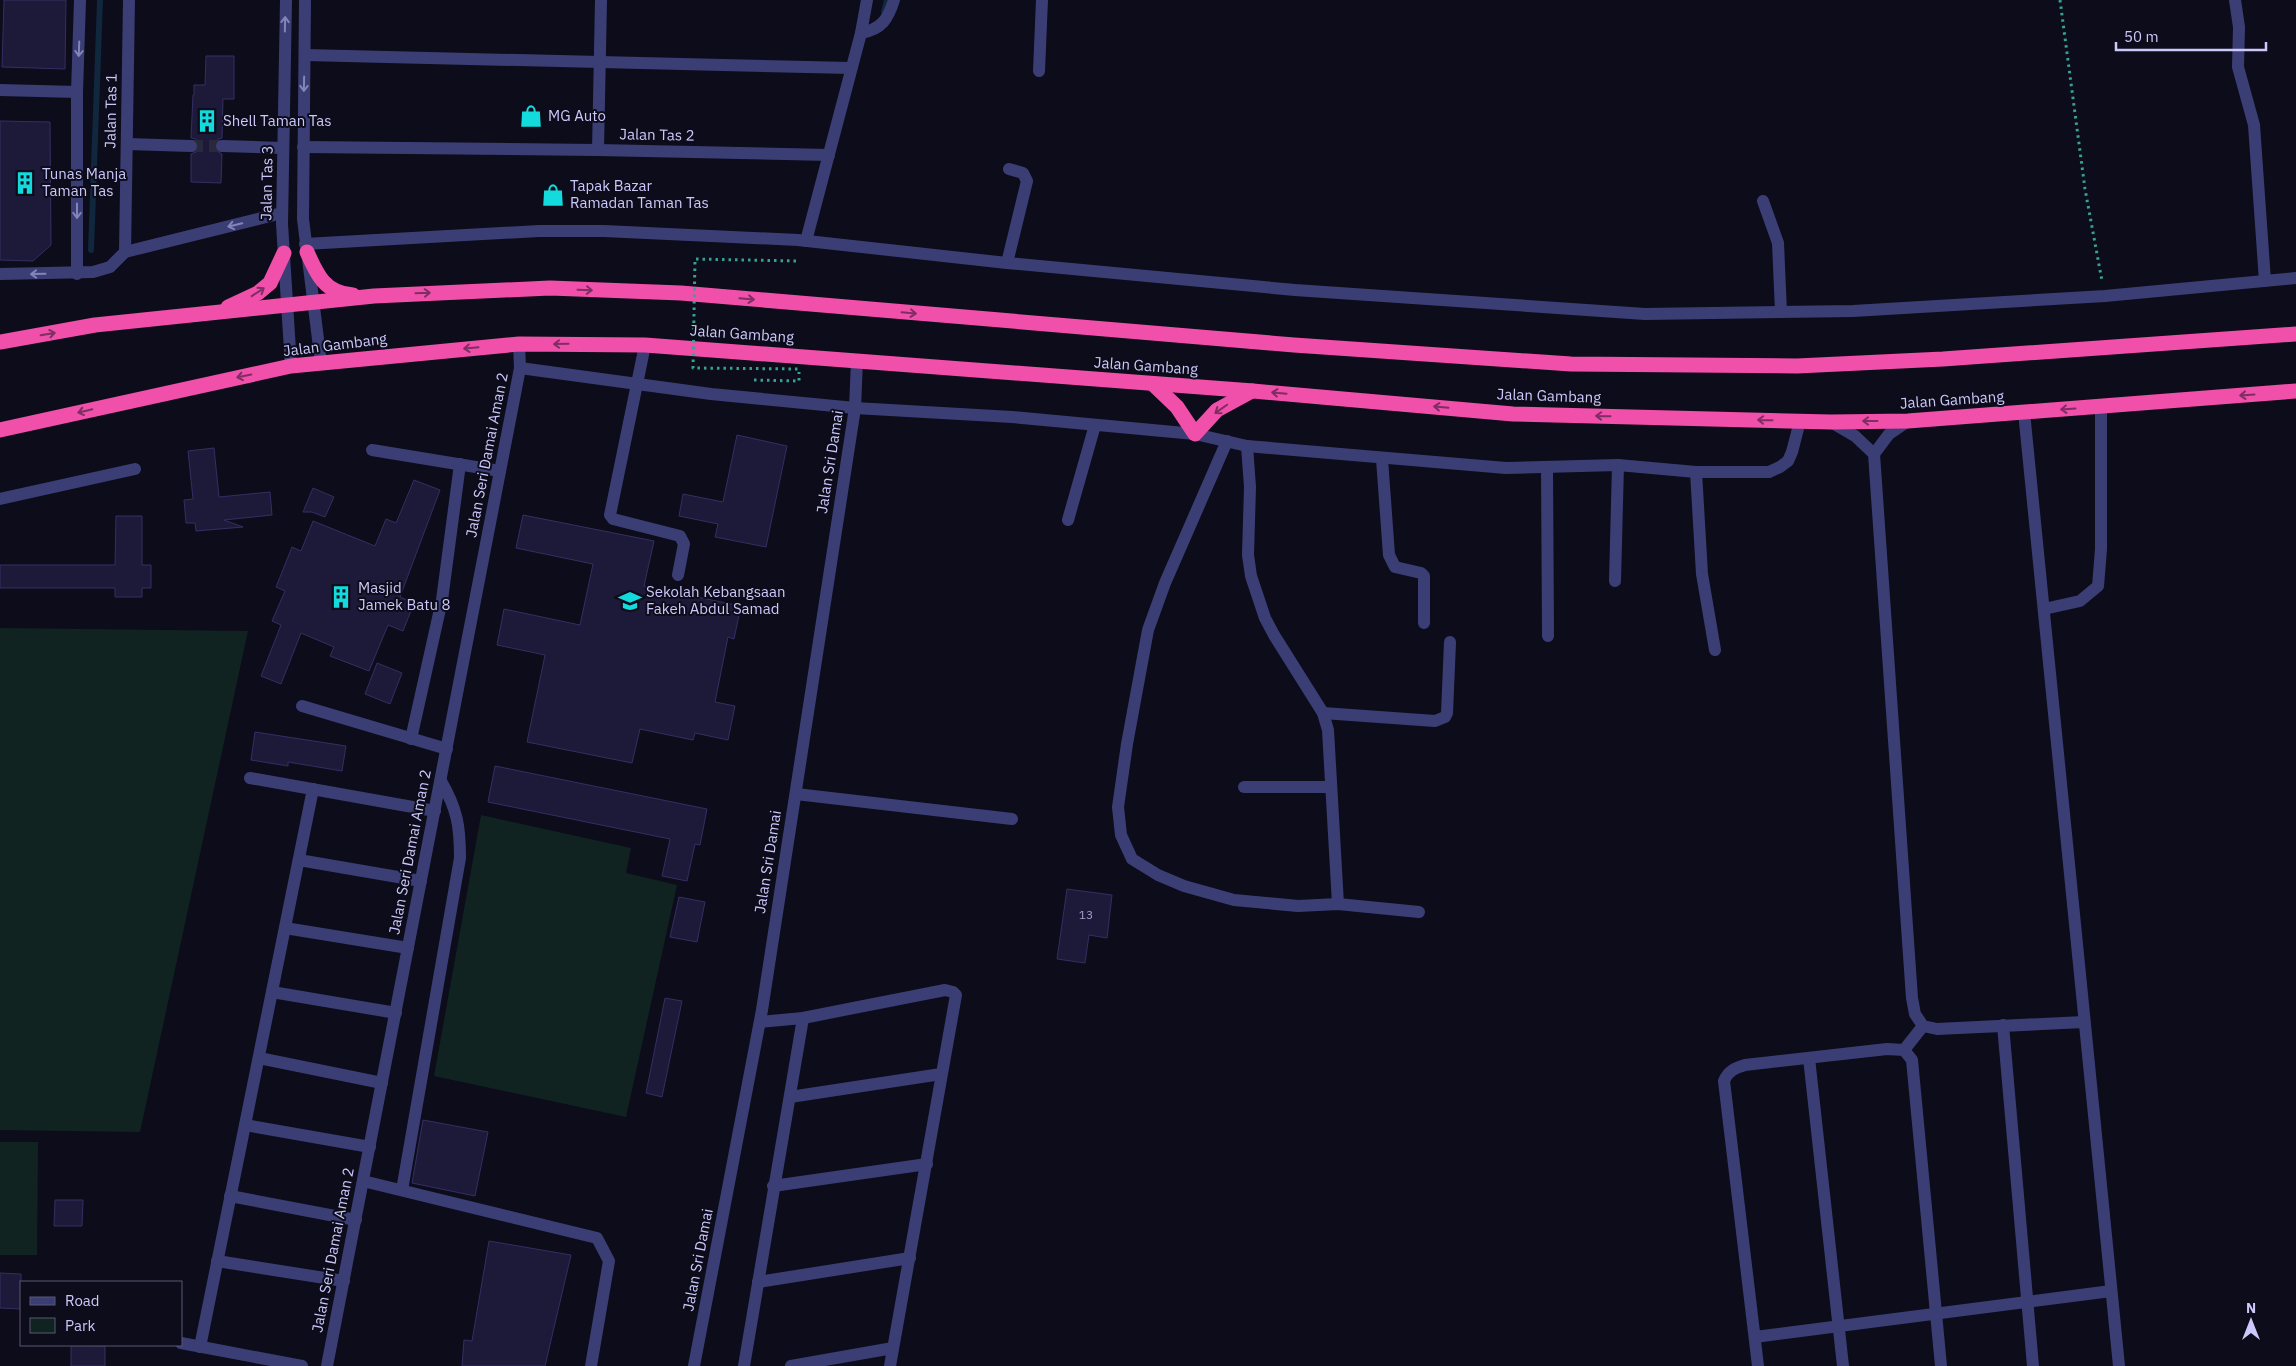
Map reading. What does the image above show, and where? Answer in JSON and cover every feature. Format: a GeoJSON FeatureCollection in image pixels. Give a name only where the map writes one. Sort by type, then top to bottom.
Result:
{"type":"FeatureCollection","features":[{"type":"Feature","properties":{"kind":"highway"},"geometry":{"type":"LineString","coordinates":[[306,248],[317,277],[328,288],[347,294],[374,296]]}},
{"type":"Feature","properties":{"kind":"highway"},"geometry":{"type":"LineString","coordinates":[[216,312],[258,292],[270,283],[284,253]]}},
{"type":"Feature","properties":{"kind":"highway"},"geometry":{"type":"LineString","coordinates":[[0,342],[95,325],[374,296],[550,288],[681,294],[1294,345],[1570,364],[1807,365],[1943,359],[2296,334]]}},
{"type":"Feature","properties":{"kind":"highway","name":"Jalan Gambang"},"geometry":{"type":"LineString","coordinates":[[0,430],[291,366],[519,344],[645,345],[1253,391],[1513,414],[1832,422],[1908,421],[2296,392]]}},
{"type":"Feature","properties":{"kind":"highway"},"geometry":{"type":"LineString","coordinates":[[1153,384],[1177,407],[1194,434],[1218,410],[1253,391]]}},
{"type":"Feature","properties":{"kind":"street"},"geometry":{"type":"LineString","coordinates":[[77,274],[77,92],[80,0]]}},
{"type":"Feature","properties":{"kind":"street","name":"Jalan Tas 1"},"geometry":{"type":"LineString","coordinates":[[125,252],[129,0]]}},
{"type":"Feature","properties":{"kind":"street","name":"Jalan Tas 3"},"geometry":{"type":"LineString","coordinates":[[286,0],[282,213],[291,366]]}},
{"type":"Feature","properties":{"kind":"street"},"geometry":{"type":"LineString","coordinates":[[305,0],[303,219],[320,363]]}},
{"type":"Feature","properties":{"kind":"street"},"geometry":{"type":"LineString","coordinates":[[598,150],[601,0]]}},
{"type":"Feature","properties":{"kind":"street"},"geometry":{"type":"LineString","coordinates":[[806,240],[861,33],[867,0]]}},
{"type":"Feature","properties":{"kind":"street"},"geometry":{"type":"LineString","coordinates":[[861,33],[876,29],[887,20],[894,0]]}},
{"type":"Feature","properties":{"kind":"street"},"geometry":{"type":"LineString","coordinates":[[1039,71],[1042,0]]}},
{"type":"Feature","properties":{"kind":"street"},"geometry":{"type":"LineString","coordinates":[[2235,0],[2239,27],[2238,67],[2254,125],[2265,281]]}},
{"type":"Feature","properties":{"kind":"street"},"geometry":{"type":"LineString","coordinates":[[304,54],[851,68]]}},
{"type":"Feature","properties":{"kind":"street"},"geometry":{"type":"LineString","coordinates":[[0,90],[77,92]]}},
{"type":"Feature","properties":{"kind":"street"},"geometry":{"type":"LineString","coordinates":[[127,144],[191,146]]}},
{"type":"Feature","properties":{"kind":"street"},"geometry":{"type":"LineString","coordinates":[[222,146],[283,148]]}},
{"type":"Feature","properties":{"kind":"street","name":"Jalan Tas 2"},"geometry":{"type":"LineString","coordinates":[[303,147],[829,155]]}},
{"type":"Feature","properties":{"kind":"street"},"geometry":{"type":"LineString","coordinates":[[1007,263],[1027,181],[1023,173],[1009,169]]}},
{"type":"Feature","properties":{"kind":"street"},"geometry":{"type":"LineString","coordinates":[[1763,200],[1778,243],[1781,312]]}},
{"type":"Feature","properties":{"kind":"street"},"geometry":{"type":"LineString","coordinates":[[0,274],[77,274],[93,272],[110,267],[125,252],[282,213]]}},
{"type":"Feature","properties":{"kind":"street"},"geometry":{"type":"LineString","coordinates":[[306,248],[539,231],[604,231],[806,240],[1007,263],[1295,290],[1645,314],[1853,311],[2105,296],[2296,278]]}},
{"type":"Feature","properties":{"kind":"street","name":"Jalan Seri Damai Aman 2"},"geometry":{"type":"LineString","coordinates":[[327,1366],[520,368],[519,344]]}},
{"type":"Feature","properties":{"kind":"street"},"geometry":{"type":"LineString","coordinates":[[645,345],[610,515],[613,519],[680,536],[684,544],[678,575]]}},
{"type":"Feature","properties":{"kind":"street","name":"Jalan Sri Damai"},"geometry":{"type":"LineString","coordinates":[[694,1366],[760,1022],[855,408],[857,360]]}},
{"type":"Feature","properties":{"kind":"street"},"geometry":{"type":"LineString","coordinates":[[520,368],[702,393],[855,408],[1012,417],[1194,434],[1247,446],[1382,459],[1506,468],[1618,465],[1696,472],[1769,472],[1788,461],[1800,421]]}},
{"type":"Feature","properties":{"kind":"street"},"geometry":{"type":"LineString","coordinates":[[2044,609],[2080,601],[2098,586],[2101,549],[2101,406]]}},
{"type":"Feature","properties":{"kind":"street"},"geometry":{"type":"LineString","coordinates":[[2024,412],[2118,1366]]}},
{"type":"Feature","properties":{"kind":"street"},"geometry":{"type":"LineString","coordinates":[[1908,421],[1889,434],[1874,454],[1912,998],[1915,1014],[1923,1026],[1937,1028],[2084,1022]]}},
{"type":"Feature","properties":{"kind":"street"},"geometry":{"type":"LineString","coordinates":[[1832,422],[1855,436],[1874,454]]}},
{"type":"Feature","properties":{"kind":"street"},"geometry":{"type":"LineString","coordinates":[[1068,520],[1095,425]]}},
{"type":"Feature","properties":{"kind":"street"},"geometry":{"type":"LineString","coordinates":[[1227,441],[1165,583],[1148,630],[1127,744],[1118,807],[1121,835],[1132,859],[1158,875],[1184,886],[1234,900],[1298,906],[1338,904],[1419,912]]}},
{"type":"Feature","properties":{"kind":"street"},"geometry":{"type":"LineString","coordinates":[[1247,446],[1250,487],[1248,555],[1251,576],[1265,618],[1322,713],[1328,730],[1338,904]]}},
{"type":"Feature","properties":{"kind":"street"},"geometry":{"type":"LineString","coordinates":[[372,450],[500,470]]}},
{"type":"Feature","properties":{"kind":"street"},"geometry":{"type":"LineString","coordinates":[[1382,459],[1389,555],[1395,567],[1424,576],[1424,623]]}},
{"type":"Feature","properties":{"kind":"street"},"geometry":{"type":"LineString","coordinates":[[411,739],[442,600],[460,464]]}},
{"type":"Feature","properties":{"kind":"street"},"geometry":{"type":"LineString","coordinates":[[1615,581],[1618,465]]}},
{"type":"Feature","properties":{"kind":"street"},"geometry":{"type":"LineString","coordinates":[[1547,468],[1548,636]]}},
{"type":"Feature","properties":{"kind":"street"},"geometry":{"type":"LineString","coordinates":[[0,500],[135,469]]}},
{"type":"Feature","properties":{"kind":"street"},"geometry":{"type":"LineString","coordinates":[[1696,472],[1702,574],[1715,650]]}},
{"type":"Feature","properties":{"kind":"street"},"geometry":{"type":"LineString","coordinates":[[1322,713],[1434,721],[1444,717],[1447,713],[1450,642]]}},
{"type":"Feature","properties":{"kind":"street"},"geometry":{"type":"LineString","coordinates":[[302,706],[446,749]]}},
{"type":"Feature","properties":{"kind":"street"},"geometry":{"type":"LineString","coordinates":[[250,778],[434,811]]}},
{"type":"Feature","properties":{"kind":"street"},"geometry":{"type":"LineString","coordinates":[[402,1190],[460,858],[460,831],[453,803],[440,781]]}},
{"type":"Feature","properties":{"kind":"street"},"geometry":{"type":"LineString","coordinates":[[1244,787],[1332,787]]}},
{"type":"Feature","properties":{"kind":"street"},"geometry":{"type":"LineString","coordinates":[[200,1347],[313,789]]}},
{"type":"Feature","properties":{"kind":"street"},"geometry":{"type":"LineString","coordinates":[[796,794],[1012,819]]}},
{"type":"Feature","properties":{"kind":"street"},"geometry":{"type":"LineString","coordinates":[[299,860],[421,881]]}},
{"type":"Feature","properties":{"kind":"street"},"geometry":{"type":"LineString","coordinates":[[285,928],[408,948]]}},
{"type":"Feature","properties":{"kind":"street"},"geometry":{"type":"LineString","coordinates":[[760,1022],[802,1018],[945,990],[954,992],[956,995],[890,1366]]}},
{"type":"Feature","properties":{"kind":"street"},"geometry":{"type":"LineString","coordinates":[[272,992],[396,1013]]}},
{"type":"Feature","properties":{"kind":"street"},"geometry":{"type":"LineString","coordinates":[[744,1366],[802,1018]]}},
{"type":"Feature","properties":{"kind":"street"},"geometry":{"type":"LineString","coordinates":[[2003,1025],[2033,1366]]}},
{"type":"Feature","properties":{"kind":"street"},"geometry":{"type":"LineString","coordinates":[[1904,1050],[1923,1026]]}},
{"type":"Feature","properties":{"kind":"street"},"geometry":{"type":"LineString","coordinates":[[1758,1366],[1724,1081],[1731,1070],[1745,1065],[1887,1049],[1904,1050],[1912,1060],[1941,1366]]}},
{"type":"Feature","properties":{"kind":"street"},"geometry":{"type":"LineString","coordinates":[[259,1058],[382,1084]]}},
{"type":"Feature","properties":{"kind":"street"},"geometry":{"type":"LineString","coordinates":[[1809,1058],[1843,1366]]}},
{"type":"Feature","properties":{"kind":"street"},"geometry":{"type":"LineString","coordinates":[[790,1097],[941,1074]]}},
{"type":"Feature","properties":{"kind":"street"},"geometry":{"type":"LineString","coordinates":[[245,1124],[370,1147]]}},
{"type":"Feature","properties":{"kind":"street"},"geometry":{"type":"LineString","coordinates":[[773,1186],[926,1164]]}},
{"type":"Feature","properties":{"kind":"street"},"geometry":{"type":"LineString","coordinates":[[363,1181],[597,1238],[609,1261],[591,1366]]}},
{"type":"Feature","properties":{"kind":"street"},"geometry":{"type":"LineString","coordinates":[[230,1196],[356,1220]]}},
{"type":"Feature","properties":{"kind":"street"},"geometry":{"type":"LineString","coordinates":[[758,1282],[910,1258]]}},
{"type":"Feature","properties":{"kind":"street"},"geometry":{"type":"LineString","coordinates":[[218,1261],[344,1281]]}},
{"type":"Feature","properties":{"kind":"street"},"geometry":{"type":"LineString","coordinates":[[1755,1337],[2111,1291]]}},
{"type":"Feature","properties":{"kind":"street"},"geometry":{"type":"LineString","coordinates":[[182,1343],[302,1366]]}},
{"type":"Feature","properties":{"kind":"street"},"geometry":{"type":"LineString","coordinates":[[791,1366],[893,1348]]}},
{"type":"Feature","properties":{"kind":"path"},"geometry":{"type":"LineString","coordinates":[[2060,0],[2086,189],[2105,296]]}},
{"type":"Feature","properties":{"kind":"path"},"geometry":{"type":"LineString","coordinates":[[796,261],[695,259],[693,368],[799,369]]}},
{"type":"Feature","properties":{"kind":"green space"},"geometry":{"type":"Polygon","coordinates":[[[0,628],[248,631],[140,1132],[0,1130],[0,628]]]}},
{"type":"Feature","properties":{"kind":"green space"},"geometry":{"type":"Polygon","coordinates":[[[481,815],[631,848],[626,873],[677,885],[626,1117],[434,1076],[481,815]]]}},
{"type":"Feature","properties":{"kind":"green space"},"geometry":{"type":"Polygon","coordinates":[[[0,1142],[38,1142],[37,1255],[0,1255],[0,1142]]]}},
{"type":"Feature","properties":{"kind":"building"},"geometry":{"type":"Polygon","coordinates":[[[4,0],[66,0],[65,69],[2,67],[4,0]]]}},
{"type":"Feature","properties":{"kind":"building","name":"Shell Taman Tas"},"geometry":{"type":"Polygon","coordinates":[[[206,56],[234,56],[234,99],[223,99],[222,138],[218,139],[214,145],[215,150],[222,154],[221,183],[191,182],[191,154],[198,151],[199,146],[196,139],[191,138],[194,85],[205,85],[206,56]]]}},
{"type":"Feature","properties":{"kind":"building","name":"Tunas Manja Taman Tas"},"geometry":{"type":"Polygon","coordinates":[[[0,121],[50,122],[51,245],[33,261],[0,260],[0,121]]]}},
{"type":"Feature","properties":{"kind":"building"},"geometry":{"type":"Polygon","coordinates":[[[737,435],[787,446],[766,547],[715,537],[718,524],[679,516],[683,494],[723,502],[737,435]]]}},
{"type":"Feature","properties":{"kind":"building"},"geometry":{"type":"Polygon","coordinates":[[[214,448],[219,497],[270,492],[272,515],[224,520],[243,527],[196,531],[195,523],[186,523],[184,500],[193,499],[188,451],[214,448]]]}},
{"type":"Feature","properties":{"kind":"building","name":"Masjid Jamek Batu 8"},"geometry":{"type":"Polygon","coordinates":[[[414,480],[440,490],[400,597],[414,603],[403,631],[388,625],[369,671],[330,656],[334,647],[301,633],[281,684],[261,676],[281,625],[272,621],[285,591],[276,587],[292,547],[301,551],[313,521],[375,546],[386,519],[396,523],[414,480]]]}},
{"type":"Feature","properties":{"kind":"building"},"geometry":{"type":"Polygon","coordinates":[[[313,488],[334,497],[325,517],[312,512],[303,512],[313,488]]]}},
{"type":"Feature","properties":{"kind":"building"},"geometry":{"type":"Polygon","coordinates":[[[523,515],[654,541],[644,586],[741,606],[734,639],[728,637],[715,702],[735,706],[728,740],[695,733],[693,740],[640,729],[632,763],[527,742],[545,655],[497,645],[504,609],[580,625],[593,564],[516,548],[523,515]]]}},
{"type":"Feature","properties":{"kind":"building"},"geometry":{"type":"Polygon","coordinates":[[[116,516],[142,516],[142,565],[151,565],[151,588],[142,588],[142,597],[115,597],[115,588],[0,588],[0,565],[115,565],[116,516]]]}},
{"type":"Feature","properties":{"kind":"building"},"geometry":{"type":"Polygon","coordinates":[[[377,663],[402,673],[390,704],[365,694],[377,663]]]}},
{"type":"Feature","properties":{"kind":"building"},"geometry":{"type":"Polygon","coordinates":[[[255,732],[346,746],[342,771],[288,762],[288,766],[251,760],[255,732]]]}},
{"type":"Feature","properties":{"kind":"building"},"geometry":{"type":"Polygon","coordinates":[[[495,766],[707,809],[700,845],[695,844],[687,881],[662,876],[670,839],[488,802],[495,766]]]}},
{"type":"Feature","properties":{"kind":"building"},"geometry":{"type":"Polygon","coordinates":[[[1067,889],[1112,895],[1107,938],[1089,935],[1085,963],[1057,959],[1067,889]]]}},
{"type":"Feature","properties":{"kind":"building"},"geometry":{"type":"Polygon","coordinates":[[[679,897],[705,902],[697,942],[670,937],[679,897]]]}},
{"type":"Feature","properties":{"kind":"building"},"geometry":{"type":"Polygon","coordinates":[[[665,998],[682,1001],[662,1097],[646,1093],[665,998]]]}},
{"type":"Feature","properties":{"kind":"building"},"geometry":{"type":"Polygon","coordinates":[[[423,1120],[488,1132],[475,1196],[412,1183],[423,1120]]]}},
{"type":"Feature","properties":{"kind":"building"},"geometry":{"type":"Polygon","coordinates":[[[55,1200],[83,1200],[82,1226],[54,1226],[55,1200]]]}},
{"type":"Feature","properties":{"kind":"building"},"geometry":{"type":"Polygon","coordinates":[[[489,1241],[571,1255],[545,1366],[462,1366],[464,1340],[472,1341],[489,1241]]]}},
{"type":"Feature","properties":{"kind":"building"},"geometry":{"type":"Polygon","coordinates":[[[0,1273],[21,1274],[20,1309],[0,1308],[0,1273]]]}},
{"type":"Feature","properties":{"kind":"building"},"geometry":{"type":"Polygon","coordinates":[[[71,1346],[105,1346],[105,1366],[71,1366],[71,1346]]]}},
{"type":"Feature","properties":{"kind":"waterway"},"geometry":{"type":"LineString","coordinates":[[91,250],[100,0]]}},
{"type":"Feature","properties":{"kind":"waterway"},"geometry":{"type":"LineString","coordinates":[[884,12],[887,0]]}},
{"type":"Feature","properties":{"kind":"tunnel"},"geometry":{"type":"LineString","coordinates":[[191,146],[222,146]]}},
{"type":"Feature","properties":{"kind":"place","name":"MG Auto"},"geometry":{"type":"Point","coordinates":[531,116]}},
{"type":"Feature","properties":{"kind":"place","name":"Shell Taman Tas"},"geometry":{"type":"Point","coordinates":[207,121]}},
{"type":"Feature","properties":{"kind":"place","name":"Tunas Manja Taman Tas"},"geometry":{"type":"Point","coordinates":[25,183]}},
{"type":"Feature","properties":{"kind":"place","name":"Tapak Bazar Ramadan Taman Tas"},"geometry":{"type":"Point","coordinates":[553,195]}},
{"type":"Feature","properties":{"kind":"place","name":"Masjid Jamek Batu 8"},"geometry":{"type":"Point","coordinates":[341,597]}},
{"type":"Feature","properties":{"kind":"place","name":"Sekolah Kebangsaan Fakeh Abdul Samad"},"geometry":{"type":"Point","coordinates":[630,601]}}]}
